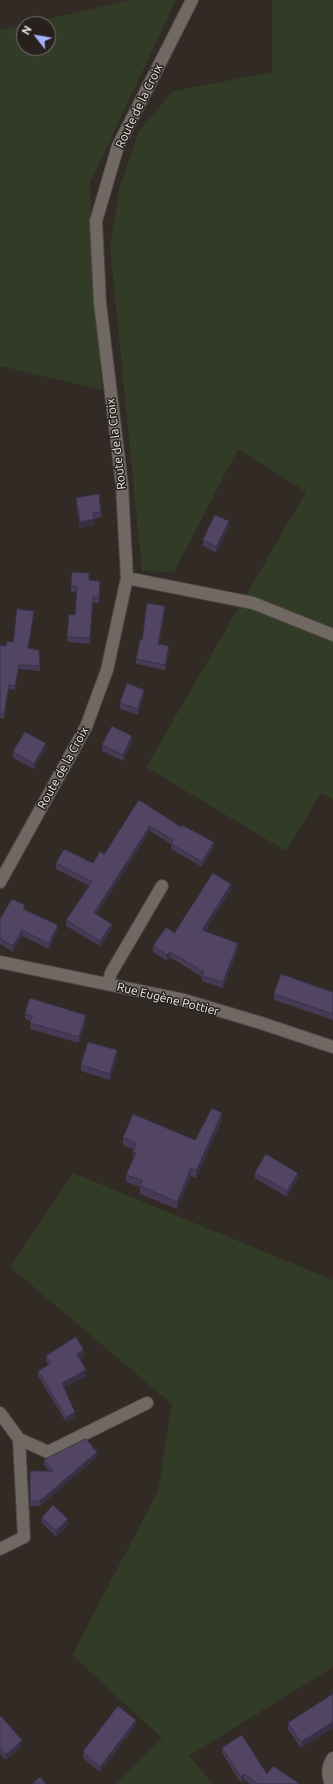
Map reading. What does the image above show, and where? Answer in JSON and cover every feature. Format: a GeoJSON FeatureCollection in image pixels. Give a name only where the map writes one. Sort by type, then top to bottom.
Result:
{"type":"FeatureCollection","features":[{"type":"Feature","properties":{"kind":"street","name":"Route de la Croix"},"geometry":{"type":"LineString","coordinates":[[0,882],[86,727],[108,670],[127,578],[122,485],[100,303],[96,221],[118,146],[192,0]]}},
{"type":"Feature","properties":{"kind":"street"},"geometry":{"type":"LineString","coordinates":[[127,578],[253,603],[333,635]]}},
{"type":"Feature","properties":{"kind":"street"},"geometry":{"type":"LineString","coordinates":[[108,984],[111,973],[162,886]]}},
{"type":"Feature","properties":{"kind":"street","name":"Rue Eugène Pottier"},"geometry":{"type":"LineString","coordinates":[[0,962],[184,1000],[261,1023],[333,1048]]}},
{"type":"Feature","properties":{"kind":"street"},"geometry":{"type":"LineString","coordinates":[[19,1440],[48,1452],[147,1403]]}},
{"type":"Feature","properties":{"kind":"street"},"geometry":{"type":"LineString","coordinates":[[0,1413],[19,1440],[24,1537],[0,1549]]}},
{"type":"Feature","properties":{"kind":"street"},"geometry":{"type":"LineString","coordinates":[[331,1784],[328,1775],[329,1764],[333,1758]]}},
{"type":"Feature","properties":{"kind":"green space"},"geometry":{"type":"Polygon","coordinates":[[[131,0],[176,0],[90,183],[102,390],[0,366],[0,30],[16,27],[16,56],[56,56],[56,17],[131,0]]]}},
{"type":"Feature","properties":{"kind":"green space"},"geometry":{"type":"Polygon","coordinates":[[[272,0],[333,0],[333,800],[321,793],[286,851],[146,767],[306,492],[238,449],[174,572],[142,571],[110,245],[120,185],[139,131],[173,91],[272,72],[272,0]]]}},
{"type":"Feature","properties":{"kind":"green space"},"geometry":{"type":"Polygon","coordinates":[[[73,1173],[333,1280],[333,1667],[189,1756],[213,1784],[116,1784],[162,1738],[72,1655],[158,1491],[172,1404],[10,1267],[73,1173]]]}},
{"type":"Feature","properties":{"kind":"building"},"geometry":{"type":"Polygon","coordinates":[[[99,494],[101,512],[93,513],[94,519],[80,522],[76,498],[99,494]]]}},
{"type":"Feature","properties":{"kind":"building"},"geometry":{"type":"Polygon","coordinates":[[[215,515],[229,521],[216,547],[203,540],[215,515]]]}},
{"type":"Feature","properties":{"kind":"building"},"geometry":{"type":"Polygon","coordinates":[[[72,572],[89,573],[89,580],[100,581],[99,598],[93,597],[90,638],[67,637],[69,614],[75,615],[77,587],[71,586],[72,572]]]}},
{"type":"Feature","properties":{"kind":"building"},"geometry":{"type":"Polygon","coordinates":[[[147,603],[165,606],[158,644],[169,646],[165,665],[136,659],[140,640],[142,640],[147,603]]]}},
{"type":"Feature","properties":{"kind":"building"},"geometry":{"type":"Polygon","coordinates":[[[17,609],[34,611],[28,648],[39,650],[40,666],[19,665],[15,686],[9,685],[4,714],[0,713],[0,645],[6,646],[7,641],[13,642],[17,609]]]}},
{"type":"Feature","properties":{"kind":"building"},"geometry":{"type":"Polygon","coordinates":[[[127,683],[144,690],[138,709],[120,703],[127,683]]]}},
{"type":"Feature","properties":{"kind":"building"},"geometry":{"type":"Polygon","coordinates":[[[112,726],[132,736],[123,755],[102,745],[112,726]]]}},
{"type":"Feature","properties":{"kind":"building"},"geometry":{"type":"Polygon","coordinates":[[[25,732],[46,743],[34,764],[13,752],[25,732]]]}},
{"type":"Feature","properties":{"kind":"building"},"geometry":{"type":"Polygon","coordinates":[[[139,800],[181,827],[182,825],[214,842],[202,862],[171,844],[173,840],[150,826],[94,913],[112,924],[100,941],[66,920],[92,882],[56,863],[64,849],[93,863],[100,851],[104,854],[139,800]]]}},
{"type":"Feature","properties":{"kind":"building"},"geometry":{"type":"Polygon","coordinates":[[[213,873],[231,884],[202,930],[238,943],[223,982],[202,976],[204,972],[170,952],[167,955],[153,946],[166,927],[174,933],[213,873]]]}},
{"type":"Feature","properties":{"kind":"building"},"geometry":{"type":"Polygon","coordinates":[[[12,899],[25,905],[23,909],[58,925],[49,944],[22,930],[13,946],[0,939],[0,919],[12,899]]]}},
{"type":"Feature","properties":{"kind":"building"},"geometry":{"type":"Polygon","coordinates":[[[281,974],[333,992],[333,1014],[274,994],[281,974]]]}},
{"type":"Feature","properties":{"kind":"building"},"geometry":{"type":"Polygon","coordinates":[[[30,998],[86,1015],[79,1037],[30,1023],[32,1016],[25,1014],[30,998]]]}},
{"type":"Feature","properties":{"kind":"building"},"geometry":{"type":"Polygon","coordinates":[[[88,1042],[117,1050],[110,1074],[81,1065],[88,1042]]]}},
{"type":"Feature","properties":{"kind":"building"},"geometry":{"type":"Polygon","coordinates":[[[212,1108],[222,1113],[196,1171],[191,1168],[177,1202],[140,1186],[142,1180],[126,1175],[136,1153],[133,1152],[136,1143],[123,1137],[133,1114],[195,1140],[212,1108]]]}},
{"type":"Feature","properties":{"kind":"building"},"geometry":{"type":"Polygon","coordinates":[[[266,1154],[298,1173],[287,1191],[255,1173],[266,1154]]]}},
{"type":"Feature","properties":{"kind":"building"},"geometry":{"type":"Polygon","coordinates":[[[76,1337],[84,1350],[77,1354],[86,1370],[62,1383],[75,1412],[66,1417],[38,1371],[51,1363],[46,1356],[76,1337]]]}},
{"type":"Feature","properties":{"kind":"building"},"geometry":{"type":"Polygon","coordinates":[[[86,1439],[97,1452],[40,1501],[30,1501],[30,1471],[53,1471],[44,1460],[86,1439]]]}},
{"type":"Feature","properties":{"kind":"building"},"geometry":{"type":"Polygon","coordinates":[[[53,1505],[68,1519],[56,1531],[42,1518],[53,1505]]]}},
{"type":"Feature","properties":{"kind":"building"},"geometry":{"type":"Polygon","coordinates":[[[333,1694],[333,1722],[301,1742],[288,1723],[333,1694]]]}},
{"type":"Feature","properties":{"kind":"building"},"geometry":{"type":"Polygon","coordinates":[[[118,1706],[136,1720],[100,1767],[83,1752],[118,1706]]]}},
{"type":"Feature","properties":{"kind":"building"},"geometry":{"type":"Polygon","coordinates":[[[0,1715],[22,1740],[6,1755],[0,1748],[0,1715]]]}},
{"type":"Feature","properties":{"kind":"building"},"geometry":{"type":"Polygon","coordinates":[[[242,1735],[267,1774],[273,1766],[300,1784],[258,1784],[244,1774],[241,1777],[222,1748],[242,1735]]]}},
{"type":"Feature","properties":{"kind":"building"},"geometry":{"type":"Polygon","coordinates":[[[40,1777],[46,1784],[32,1784],[40,1777]]]}}]}
